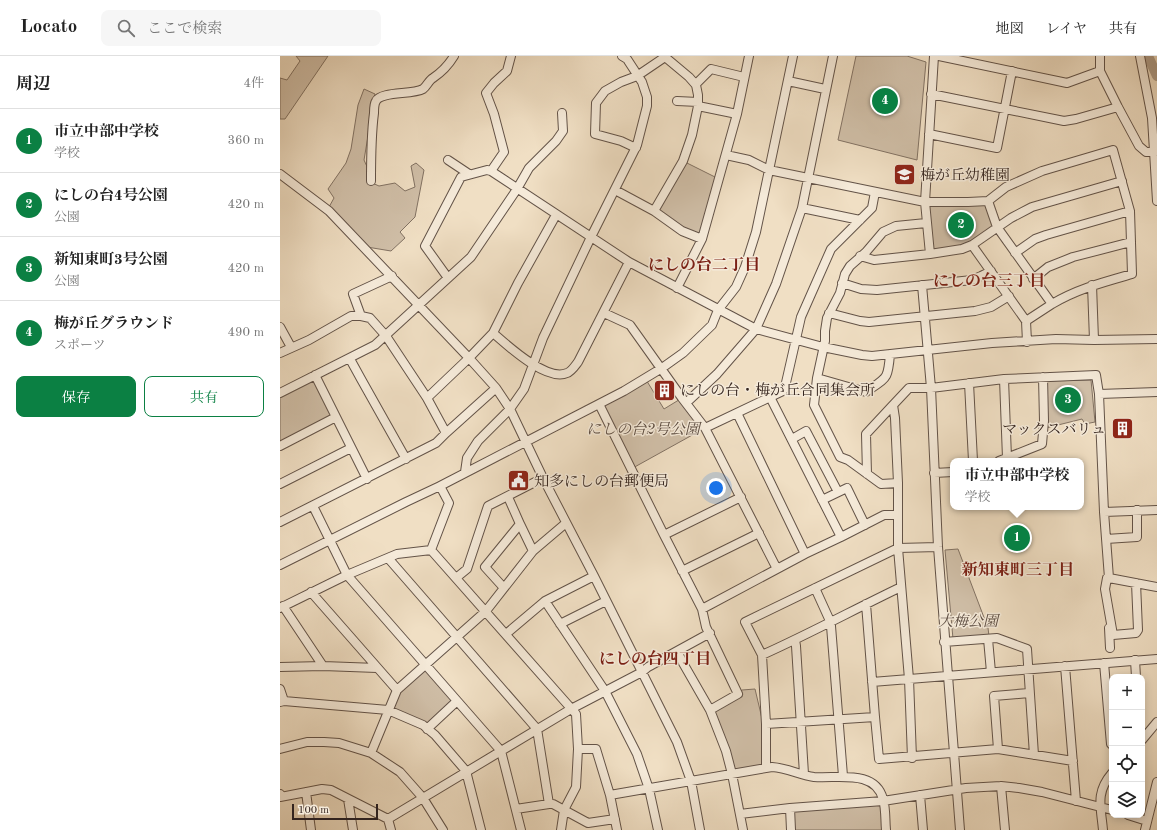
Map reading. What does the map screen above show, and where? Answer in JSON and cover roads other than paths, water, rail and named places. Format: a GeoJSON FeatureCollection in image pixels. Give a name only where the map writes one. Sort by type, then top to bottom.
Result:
{"type":"FeatureCollection","features":[{"type":"Feature","properties":{"kind":"street"},"geometry":{"type":"LineString","coordinates":[[371,181],[370,161],[376,101],[385,95],[406,93],[424,88],[432,78],[447,67],[454,56]]}},
{"type":"Feature","properties":{"kind":"street"},"geometry":{"type":"LineString","coordinates":[[491,172],[504,152],[494,114],[486,93],[494,82],[507,71],[511,56]]}},
{"type":"Feature","properties":{"kind":"street"},"geometry":{"type":"LineString","coordinates":[[465,472],[467,458],[478,441],[510,409],[524,389],[534,366],[543,338],[591,237],[636,148],[647,106],[647,97],[645,89],[627,59],[622,56]]}},
{"type":"Feature","properties":{"kind":"street"},"geometry":{"type":"LineString","coordinates":[[677,288],[702,239],[737,114],[749,56]]}},
{"type":"Feature","properties":{"kind":"street"},"geometry":{"type":"LineString","coordinates":[[280,565],[440,486],[624,391],[662,368],[683,353],[712,325],[718,310],[736,287],[745,268],[756,232],[793,56]]}},
{"type":"Feature","properties":{"kind":"street"},"geometry":{"type":"LineString","coordinates":[[686,403],[717,374],[756,329],[776,284],[802,208],[825,89],[833,56]]}},
{"type":"Feature","properties":{"kind":"street"},"geometry":{"type":"LineString","coordinates":[[930,254],[925,202],[934,56]]}},
{"type":"Feature","properties":{"kind":"street"},"geometry":{"type":"LineString","coordinates":[[939,56],[1067,83],[1100,71]]}},
{"type":"Feature","properties":{"kind":"street"},"geometry":{"type":"LineString","coordinates":[[1100,56],[1100,71],[1118,107],[1142,149],[1146,152],[1155,152]]}},
{"type":"Feature","properties":{"kind":"street"},"geometry":{"type":"LineString","coordinates":[[1140,56],[1149,95],[1155,152],[1157,201]]}},
{"type":"Feature","properties":{"kind":"street"},"geometry":{"type":"LineString","coordinates":[[636,148],[621,141],[595,134],[596,102],[605,91],[637,76],[665,57],[690,77],[696,84],[698,104],[692,135],[684,161],[654,211]]}},
{"type":"Feature","properties":{"kind":"street"},"geometry":{"type":"LineString","coordinates":[[627,80],[626,69],[630,64]]}},
{"type":"Feature","properties":{"kind":"street"},"geometry":{"type":"LineString","coordinates":[[696,84],[711,69],[744,77]]}},
{"type":"Feature","properties":{"kind":"street"},"geometry":{"type":"LineString","coordinates":[[929,134],[998,148],[1012,71]]}},
{"type":"Feature","properties":{"kind":"street"},"geometry":{"type":"LineString","coordinates":[[788,81],[825,89]]}},
{"type":"Feature","properties":{"kind":"street"},"geometry":{"type":"LineString","coordinates":[[931,94],[1064,121],[1076,120],[1118,107]]}},
{"type":"Feature","properties":{"kind":"street"},"geometry":{"type":"LineString","coordinates":[[677,100],[737,114]]}},
{"type":"Feature","properties":{"kind":"street"},"geometry":{"type":"LineString","coordinates":[[280,393],[350,359],[375,345],[470,258],[517,189],[529,168],[556,141],[563,131],[562,113]]}},
{"type":"Feature","properties":{"kind":"street"},"geometry":{"type":"LineString","coordinates":[[726,156],[749,160],[769,170],[925,202],[988,200],[1006,186],[1042,171],[1113,150],[1130,211],[1132,274],[1092,285],[1074,292],[1026,321]]}},
{"type":"Feature","properties":{"kind":"street"},"geometry":{"type":"LineString","coordinates":[[448,160],[469,174]]}},
{"type":"Feature","properties":{"kind":"street"},"geometry":{"type":"LineString","coordinates":[[448,278],[425,246],[461,177],[487,170],[629,262],[718,310],[756,329],[823,347],[862,355],[890,354],[992,343],[1056,339],[1094,340],[1157,338]]}},
{"type":"Feature","properties":{"kind":"street"},"geometry":{"type":"LineString","coordinates":[[280,174],[329,211],[469,358],[496,388],[510,409],[542,478],[594,576],[677,742],[691,781],[700,830]]}},
{"type":"Feature","properties":{"kind":"street"},"geometry":{"type":"LineString","coordinates":[[860,256],[874,260],[950,252],[962,249],[972,245],[1011,218],[1032,208],[1122,181]]}},
{"type":"Feature","properties":{"kind":"street"},"geometry":{"type":"LineString","coordinates":[[615,190],[654,211],[682,232],[702,239]]}},
{"type":"Feature","properties":{"kind":"street"},"geometry":{"type":"LineString","coordinates":[[706,428],[782,391],[785,387],[801,317],[831,249],[872,208],[875,192]]}},
{"type":"Feature","properties":{"kind":"street"},"geometry":{"type":"LineString","coordinates":[[988,200],[997,227],[1052,304]]}},
{"type":"Feature","properties":{"kind":"street"},"geometry":{"type":"LineString","coordinates":[[802,208],[860,220]]}},
{"type":"Feature","properties":{"kind":"street"},"geometry":{"type":"LineString","coordinates":[[1015,253],[1035,239],[1130,211]]}},
{"type":"Feature","properties":{"kind":"street"},"geometry":{"type":"LineString","coordinates":[[427,398],[493,334],[496,324],[556,215]]}},
{"type":"Feature","properties":{"kind":"street"},"geometry":{"type":"LineString","coordinates":[[898,483],[881,484],[848,460],[840,457],[814,405],[826,323],[829,313],[840,293],[845,274],[850,266],[883,232],[896,226],[926,223]]}},
{"type":"Feature","properties":{"kind":"street"},"geometry":{"type":"LineString","coordinates":[[1033,278],[1048,267],[1073,258],[1131,242]]}},
{"type":"Feature","properties":{"kind":"street"},"geometry":{"type":"LineString","coordinates":[[972,245],[1026,321],[1027,342]]}},
{"type":"Feature","properties":{"kind":"street"},"geometry":{"type":"LineString","coordinates":[[493,334],[534,366],[557,376],[568,373],[578,362],[629,262]]}},
{"type":"Feature","properties":{"kind":"street"},"geometry":{"type":"LineString","coordinates":[[842,283],[861,289],[871,290],[972,280],[990,271]]}},
{"type":"Feature","properties":{"kind":"street"},"geometry":{"type":"LineString","coordinates":[[361,316],[353,294],[392,276]]}},
{"type":"Feature","properties":{"kind":"street"},"geometry":{"type":"LineString","coordinates":[[922,285],[929,350],[934,473],[944,642],[960,830]]}},
{"type":"Feature","properties":{"kind":"street"},"geometry":{"type":"LineString","coordinates":[[1092,285],[1094,340]]}},
{"type":"Feature","properties":{"kind":"street"},"geometry":{"type":"LineString","coordinates":[[829,313],[869,322],[925,317],[975,311],[991,307],[1009,296]]}},
{"type":"Feature","properties":{"kind":"street"},"geometry":{"type":"LineString","coordinates":[[604,313],[630,325],[686,403],[706,428],[777,569]]}},
{"type":"Feature","properties":{"kind":"street"},"geometry":{"type":"LineString","coordinates":[[280,353],[309,340],[351,316],[370,318],[386,336],[427,398],[446,433]]}},
{"type":"Feature","properties":{"kind":"street"},"geometry":{"type":"LineString","coordinates":[[280,327],[291,348]]}},
{"type":"Feature","properties":{"kind":"street"},"geometry":{"type":"LineString","coordinates":[[817,378],[866,392],[886,377],[890,354]]}},
{"type":"Feature","properties":{"kind":"street"},"geometry":{"type":"LineString","coordinates":[[350,359],[406,459]]}},
{"type":"Feature","properties":{"kind":"street"},"geometry":{"type":"LineString","coordinates":[[315,375],[367,479]]}},
{"type":"Feature","properties":{"kind":"street"},"geometry":{"type":"LineString","coordinates":[[867,474],[866,434],[909,388],[931,388],[1004,379],[1096,376],[1099,394],[1104,512],[1109,578],[1107,578],[1105,589],[1113,635],[1136,633],[1138,630],[1136,583]]}},
{"type":"Feature","properties":{"kind":"street"},"geometry":{"type":"LineString","coordinates":[[1004,379],[1007,458],[1042,444],[1044,420],[1043,377]]}},
{"type":"Feature","properties":{"kind":"street"},"geometry":{"type":"LineString","coordinates":[[969,383],[973,458]]}},
{"type":"Feature","properties":{"kind":"street"},"geometry":{"type":"LineString","coordinates":[[280,522],[436,444],[446,433],[496,388]]}},
{"type":"Feature","properties":{"kind":"street"},"geometry":{"type":"LineString","coordinates":[[1099,394],[1157,392]]}},
{"type":"Feature","properties":{"kind":"street"},"geometry":{"type":"LineString","coordinates":[[770,397],[840,537]]}},
{"type":"Feature","properties":{"kind":"street"},"geometry":{"type":"LineString","coordinates":[[599,404],[702,609],[706,628],[710,633],[738,694],[710,710]]}},
{"type":"Feature","properties":{"kind":"street"},"geometry":{"type":"LineString","coordinates":[[892,405],[895,418],[898,483],[898,548],[909,679],[912,757]]}},
{"type":"Feature","properties":{"kind":"street"},"geometry":{"type":"LineString","coordinates":[[737,414],[805,554]]}},
{"type":"Feature","properties":{"kind":"street"},"geometry":{"type":"LineString","coordinates":[[281,443],[336,417]]}},
{"type":"Feature","properties":{"kind":"street"},"geometry":{"type":"LineString","coordinates":[[792,439],[806,431],[838,492]]}},
{"type":"Feature","properties":{"kind":"street"},"geometry":{"type":"LineString","coordinates":[[280,484],[351,448]]}},
{"type":"Feature","properties":{"kind":"street"},"geometry":{"type":"LineString","coordinates":[[934,473],[950,472]]}},
{"type":"Feature","properties":{"kind":"street"},"geometry":{"type":"LineString","coordinates":[[456,578],[467,569],[488,506],[508,497],[542,478]]}},
{"type":"Feature","properties":{"kind":"street"},"geometry":{"type":"LineString","coordinates":[[431,550],[449,503],[440,486]]}},
{"type":"Feature","properties":{"kind":"street"},"geometry":{"type":"LineString","coordinates":[[822,500],[847,488],[865,525]]}},
{"type":"Feature","properties":{"kind":"street"},"geometry":{"type":"LineString","coordinates":[[508,497],[533,551]]}},
{"type":"Feature","properties":{"kind":"street"},"geometry":{"type":"LineString","coordinates":[[664,535],[741,497]]}},
{"type":"Feature","properties":{"kind":"street"},"geometry":{"type":"LineString","coordinates":[[313,506],[348,575],[501,750],[521,830]]}},
{"type":"Feature","properties":{"kind":"street"},"geometry":{"type":"LineString","coordinates":[[1106,539],[1137,537],[1137,510]]}},
{"type":"Feature","properties":{"kind":"street"},"geometry":{"type":"LineString","coordinates":[[1104,512],[1157,510]]}},
{"type":"Feature","properties":{"kind":"street"},"geometry":{"type":"LineString","coordinates":[[702,609],[805,554],[884,515],[898,515]]}},
{"type":"Feature","properties":{"kind":"street"},"geometry":{"type":"LineString","coordinates":[[371,753],[397,690],[486,611],[533,551],[566,523]]}},
{"type":"Feature","properties":{"kind":"street"},"geometry":{"type":"LineString","coordinates":[[504,588],[485,567],[520,524]]}},
{"type":"Feature","properties":{"kind":"street"},"geometry":{"type":"LineString","coordinates":[[682,571],[759,533]]}},
{"type":"Feature","properties":{"kind":"street"},"geometry":{"type":"LineString","coordinates":[[766,768],[766,724],[762,655],[746,622],[898,548],[938,547]]}},
{"type":"Feature","properties":{"kind":"street"},"geometry":{"type":"LineString","coordinates":[[323,666],[281,607],[310,592],[397,554],[431,550]]}},
{"type":"Feature","properties":{"kind":"street"},"geometry":{"type":"LineString","coordinates":[[431,550],[576,714],[578,750],[576,787],[564,810],[561,830]]}},
{"type":"Feature","properties":{"kind":"street"},"geometry":{"type":"LineString","coordinates":[[388,558],[537,729],[549,804]]}},
{"type":"Feature","properties":{"kind":"street"},"geometry":{"type":"LineString","coordinates":[[506,634],[545,601],[594,576]]}},
{"type":"Feature","properties":{"kind":"street"},"geometry":{"type":"LineString","coordinates":[[1109,578],[1157,587]]}},
{"type":"Feature","properties":{"kind":"street"},"geometry":{"type":"LineString","coordinates":[[762,655],[901,587]]}},
{"type":"Feature","properties":{"kind":"street"},"geometry":{"type":"LineString","coordinates":[[815,588],[830,621],[842,776]]}},
{"type":"Feature","properties":{"kind":"street"},"geometry":{"type":"LineString","coordinates":[[310,592],[397,690]]}},
{"type":"Feature","properties":{"kind":"street"},"geometry":{"type":"LineString","coordinates":[[545,601],[604,691],[637,754],[649,788],[658,830]]}},
{"type":"Feature","properties":{"kind":"street"},"geometry":{"type":"LineString","coordinates":[[560,624],[606,601]]}},
{"type":"Feature","properties":{"kind":"street"},"geometry":{"type":"LineString","coordinates":[[866,604],[879,759],[998,749],[1073,761]]}},
{"type":"Feature","properties":{"kind":"street"},"geometry":{"type":"LineString","coordinates":[[1110,648],[1109,626],[1111,625]]}},
{"type":"Feature","properties":{"kind":"street"},"geometry":{"type":"LineString","coordinates":[[388,819],[571,709],[642,672],[648,667],[710,633]]}},
{"type":"Feature","properties":{"kind":"street"},"geometry":{"type":"LineString","coordinates":[[944,642],[997,638],[1027,649],[1027,669],[1034,755]]}},
{"type":"Feature","properties":{"kind":"street"},"geometry":{"type":"LineString","coordinates":[[988,639],[991,672]]}},
{"type":"Feature","properties":{"kind":"street"},"geometry":{"type":"LineString","coordinates":[[795,640],[802,721],[804,774]]}},
{"type":"Feature","properties":{"kind":"street"},"geometry":{"type":"LineString","coordinates":[[677,651],[710,710],[726,751],[743,830]]}},
{"type":"Feature","properties":{"kind":"street"},"geometry":{"type":"LineString","coordinates":[[872,682],[1157,659]]}},
{"type":"Feature","properties":{"kind":"street"},"geometry":{"type":"LineString","coordinates":[[1135,660],[1136,674]]}},
{"type":"Feature","properties":{"kind":"street"},"geometry":{"type":"LineString","coordinates":[[1104,663],[1109,698]]}},
{"type":"Feature","properties":{"kind":"street"},"geometry":{"type":"LineString","coordinates":[[280,667],[323,666],[377,668]]}},
{"type":"Feature","properties":{"kind":"street"},"geometry":{"type":"LineString","coordinates":[[1066,666],[1076,801]]}},
{"type":"Feature","properties":{"kind":"street"},"geometry":{"type":"LineString","coordinates":[[280,689],[282,701],[388,710],[423,725],[435,735],[466,771],[481,830]]}},
{"type":"Feature","properties":{"kind":"street"},"geometry":{"type":"LineString","coordinates":[[998,749],[994,696],[1029,694]]}},
{"type":"Feature","properties":{"kind":"street"},"geometry":{"type":"LineString","coordinates":[[427,729],[457,701]]}},
{"type":"Feature","properties":{"kind":"street"},"geometry":{"type":"LineString","coordinates":[[766,724],[875,717]]}},
{"type":"Feature","properties":{"kind":"street"},"geometry":{"type":"LineString","coordinates":[[1145,736],[1157,722]]}},
{"type":"Feature","properties":{"kind":"street"},"geometry":{"type":"LineString","coordinates":[[280,749],[307,742],[324,742],[339,743],[371,753],[400,772],[423,798],[443,830]]}},
{"type":"Feature","properties":{"kind":"street"},"geometry":{"type":"LineString","coordinates":[[578,750],[596,749],[610,795],[617,830]]}},
{"type":"Feature","properties":{"kind":"street"},"geometry":{"type":"LineString","coordinates":[[610,795],[766,768],[783,768],[811,776],[842,776],[869,781],[880,790],[883,801],[886,830]]}},
{"type":"Feature","properties":{"kind":"street"},"geometry":{"type":"LineString","coordinates":[[1103,830],[1100,807],[1102,791],[1109,777]]}},
{"type":"Feature","properties":{"kind":"street"},"geometry":{"type":"LineString","coordinates":[[1145,830],[1157,782]]}},
{"type":"Feature","properties":{"kind":"street"},"geometry":{"type":"LineString","coordinates":[[740,814],[790,808],[883,801],[980,787],[1002,786],[1034,791],[1109,809]]}},
{"type":"Feature","properties":{"kind":"street"},"geometry":{"type":"LineString","coordinates":[[1002,786],[1006,830]]}},
{"type":"Feature","properties":{"kind":"street"},"geometry":{"type":"LineString","coordinates":[[280,794],[280,797],[322,789],[331,790],[388,819],[391,830]]}},
{"type":"Feature","properties":{"kind":"street"},"geometry":{"type":"LineString","coordinates":[[306,792],[311,830]]}},
{"type":"Feature","properties":{"kind":"street"},"geometry":{"type":"LineString","coordinates":[[920,795],[923,830]]}},
{"type":"Feature","properties":{"kind":"street"},"geometry":{"type":"LineString","coordinates":[[348,799],[353,830]]}},
{"type":"Feature","properties":{"kind":"street"},"geometry":{"type":"LineString","coordinates":[[516,809],[553,804],[588,823],[615,819]]}},
{"type":"Feature","properties":{"kind":"street"},"geometry":{"type":"LineString","coordinates":[[790,808],[791,830]]}},
{"type":"Feature","properties":{"kind":"street"},"geometry":{"type":"LineString","coordinates":[[1138,818],[1147,821]]}},
{"type":"Feature","properties":{"kind":"waterway"},"geometry":{"type":"LineString","coordinates":[[1148,56],[1157,76]]}},
{"type":"Feature","properties":{"kind":"place","name":"梅が丘グラウンド"},"geometry":{"type":"Point","coordinates":[885,101]}},
{"type":"Feature","properties":{"kind":"place","name":"梅が丘幼稚園"},"geometry":{"type":"Point","coordinates":[904,175]}},
{"type":"Feature","properties":{"kind":"place","name":"にしの台4号公園"},"geometry":{"type":"Point","coordinates":[961,225]}},
{"type":"Feature","properties":{"kind":"place","name":"にしの台・梅が丘合同集会所"},"geometry":{"type":"Point","coordinates":[665,390]}},
{"type":"Feature","properties":{"kind":"place","name":"新知東町3号公園"},"geometry":{"type":"Point","coordinates":[1068,400]}},
{"type":"Feature","properties":{"kind":"place","name":"マックスバリュ"},"geometry":{"type":"Point","coordinates":[1122,429]}},
{"type":"Feature","properties":{"kind":"place","name":"知多にしの台郵便局"},"geometry":{"type":"Point","coordinates":[519,481]}},
{"type":"Feature","properties":{"kind":"place","name":"市立中部中学校"},"geometry":{"type":"Point","coordinates":[1017,538]}},
{"type":"Feature","properties":{"kind":"district","name":"にしの台二丁目"},"geometry":{"type":"Point","coordinates":[704,264]}},
{"type":"Feature","properties":{"kind":"district","name":"にしの台三丁目"},"geometry":{"type":"Point","coordinates":[989,280]}},
{"type":"Feature","properties":{"kind":"district","name":"新知東町三丁目"},"geometry":{"type":"Point","coordinates":[1018,569]}},
{"type":"Feature","properties":{"kind":"district","name":"にしの台四丁目"},"geometry":{"type":"Point","coordinates":[655,658]}},
{"type":"Feature","properties":{"kind":"park label","name":"にしの台2号公園"},"geometry":{"type":"Point","coordinates":[643,429]}},
{"type":"Feature","properties":{"kind":"park label","name":"大梅公園"},"geometry":{"type":"Point","coordinates":[968,621]}}]}
